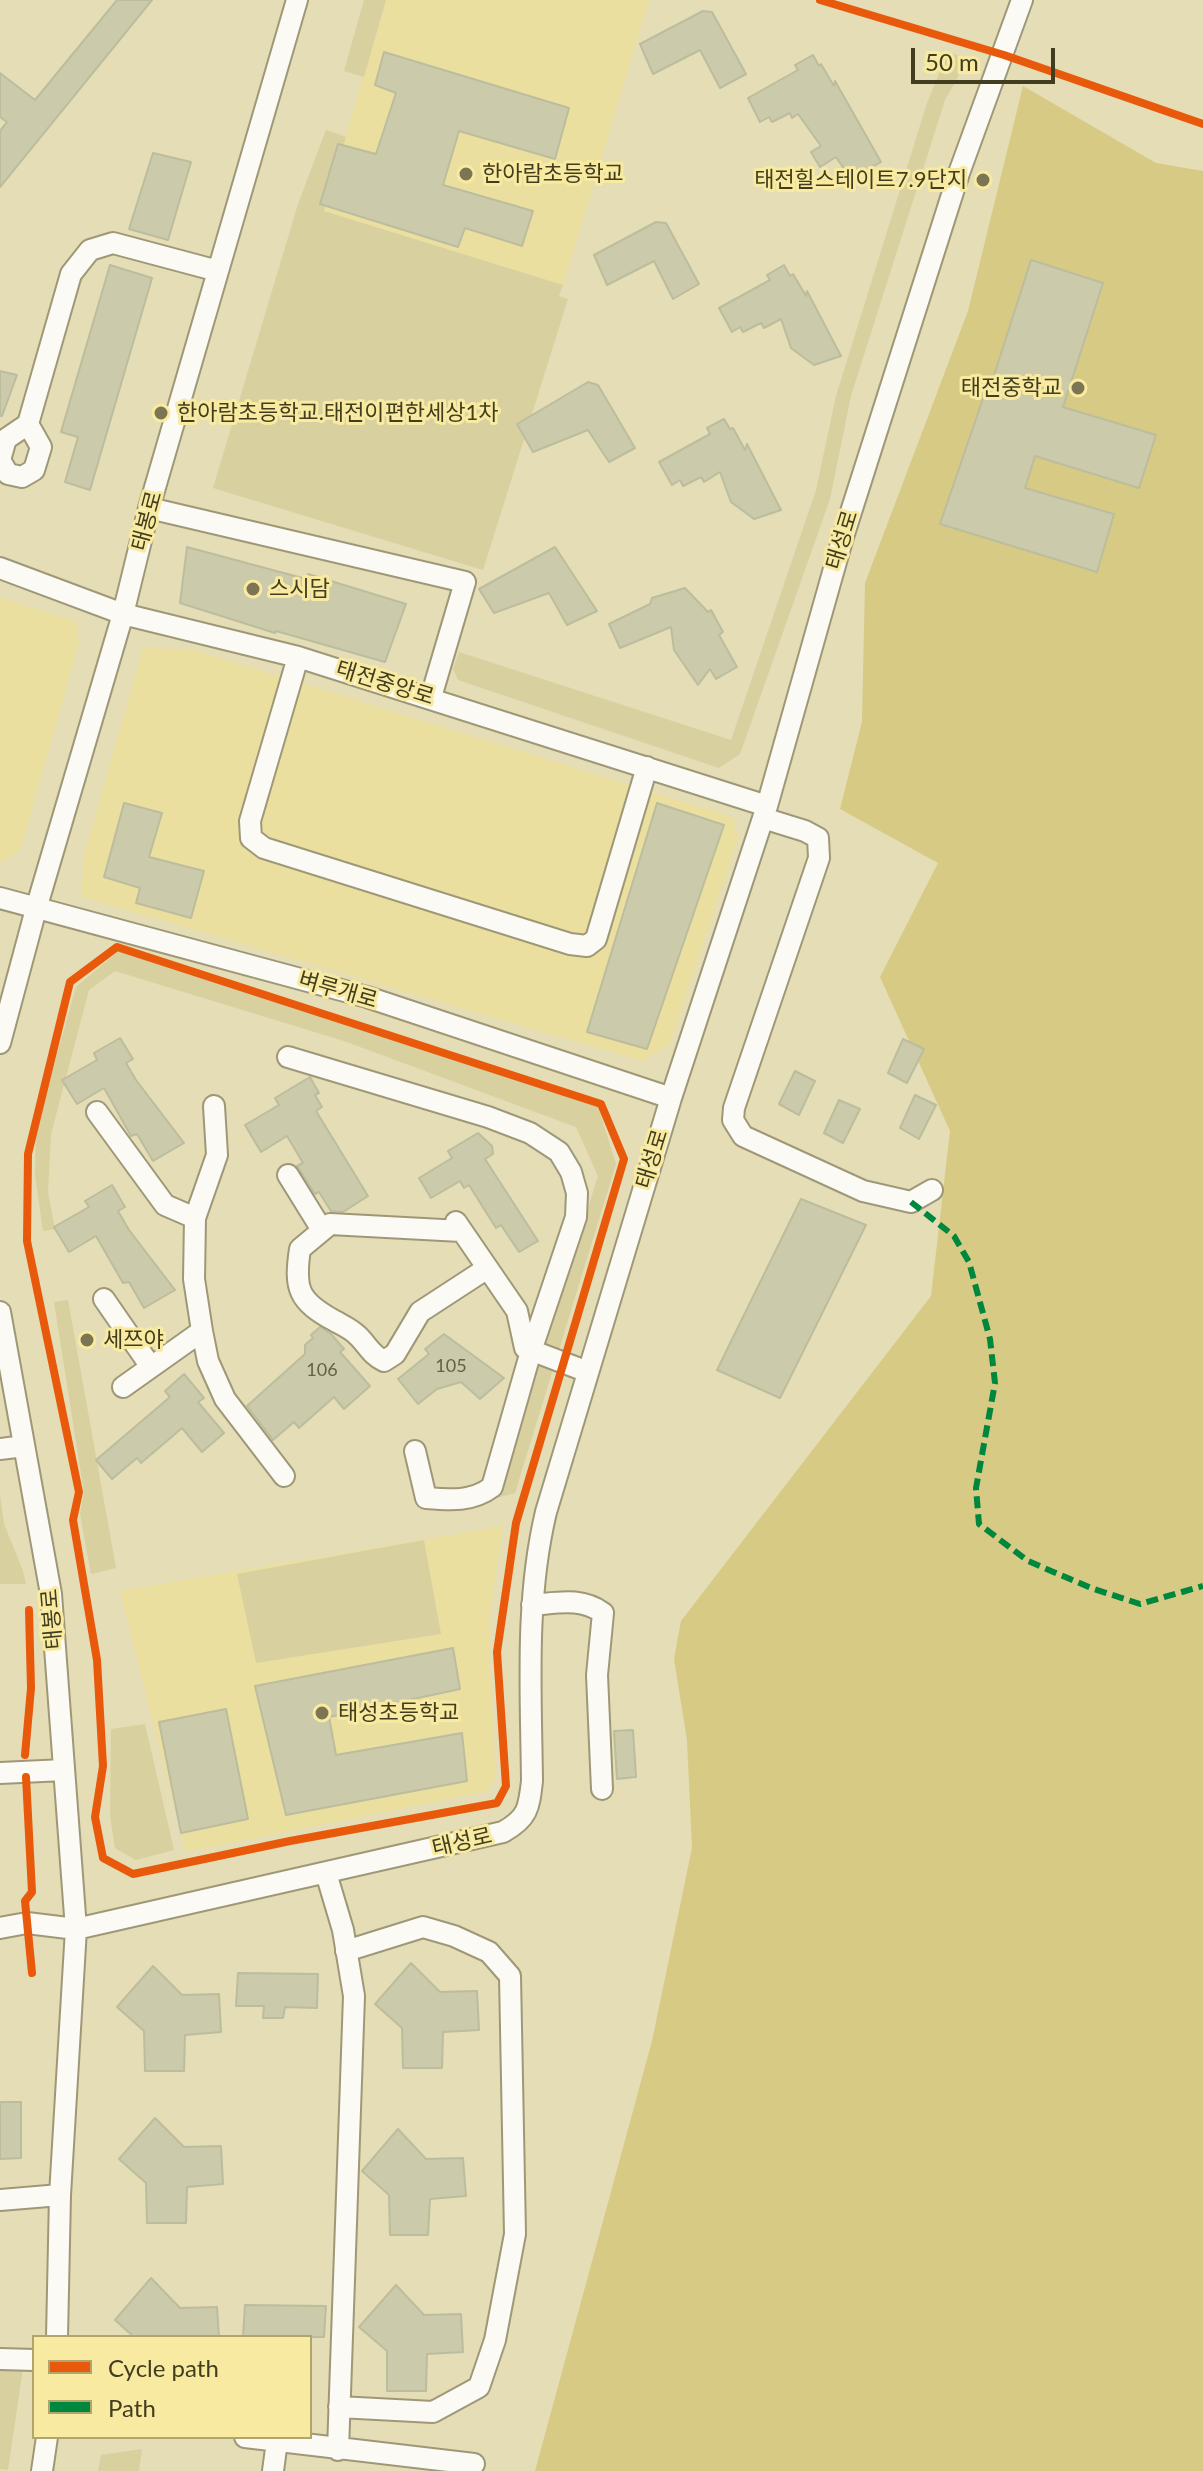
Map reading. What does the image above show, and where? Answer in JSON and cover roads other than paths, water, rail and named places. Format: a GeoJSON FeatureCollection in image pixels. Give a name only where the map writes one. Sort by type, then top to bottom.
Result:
{"type":"FeatureCollection","features":[{"type":"Feature","properties":{"kind":"street","name":"태봉로"},"geometry":{"type":"LineString","coordinates":[[0,1043],[123,614],[149,508],[297,0]]}},
{"type":"Feature","properties":{"kind":"street","name":"태성로"},"geometry":{"type":"LineString","coordinates":[[0,1928],[27,1923],[76,1929],[326,1873],[503,1832],[519,1823],[530,1806],[532,1605],[537,1550],[546,1512],[671,1098],[765,812],[843,537],[900,355],[959,173],[1022,0]]}},
{"type":"Feature","properties":{"kind":"street"},"geometry":{"type":"LineString","coordinates":[[28,424],[71,274],[90,250],[113,243],[218,271]]}},
{"type":"Feature","properties":{"kind":"street"},"geometry":{"type":"LineString","coordinates":[[149,508],[465,582],[431,697]]}},
{"type":"Feature","properties":{"kind":"street","name":"태전중앙로"},"geometry":{"type":"LineString","coordinates":[[2,575],[123,614],[298,657],[431,697],[647,767],[765,812],[818,838],[819,858],[734,1108],[733,1120],[743,1136],[863,1191],[911,1202],[932,1190]]}},
{"type":"Feature","properties":{"kind":"street"},"geometry":{"type":"LineString","coordinates":[[298,657],[250,821],[251,838],[264,848],[570,944],[587,946],[596,939],[647,767]]}},
{"type":"Feature","properties":{"kind":"street","name":"벼루개로"},"geometry":{"type":"LineString","coordinates":[[0,898],[367,997],[671,1098]]}},
{"type":"Feature","properties":{"kind":"street"},"geometry":{"type":"LineString","coordinates":[[288,1057],[488,1117],[530,1133],[559,1152],[571,1172],[577,1193],[576,1217],[531,1351],[492,1487],[481,1495],[453,1500],[426,1498],[415,1451]]}},
{"type":"Feature","properties":{"kind":"street"},"geometry":{"type":"LineString","coordinates":[[214,1106],[217,1155],[195,1218],[194,1279],[202,1331],[208,1361],[225,1399],[284,1476]]}},
{"type":"Feature","properties":{"kind":"street"},"geometry":{"type":"LineString","coordinates":[[97,1112],[165,1205],[195,1218]]}},
{"type":"Feature","properties":{"kind":"street"},"geometry":{"type":"LineString","coordinates":[[288,1175],[322,1230]]}},
{"type":"Feature","properties":{"kind":"street"},"geometry":{"type":"LineString","coordinates":[[486,1269],[420,1312],[395,1354],[384,1361],[375,1357],[356,1333],[317,1312],[303,1297],[296,1278],[300,1249],[330,1224],[458,1226],[517,1311],[525,1348],[588,1372]]}},
{"type":"Feature","properties":{"kind":"street"},"geometry":{"type":"LineString","coordinates":[[104,1299],[151,1367]]}},
{"type":"Feature","properties":{"kind":"street","name":"태봉로"},"geometry":{"type":"LineString","coordinates":[[0,1312],[51,1594],[76,1929],[60,2195],[57,2335]]}},
{"type":"Feature","properties":{"kind":"street"},"geometry":{"type":"LineString","coordinates":[[123,1387],[202,1331]]}},
{"type":"Feature","properties":{"kind":"street"},"geometry":{"type":"LineString","coordinates":[[0,1449],[24,1446]]}},
{"type":"Feature","properties":{"kind":"street"},"geometry":{"type":"LineString","coordinates":[[532,1605],[578,1601],[591,1604],[603,1613],[597,1675],[602,1789]]}},
{"type":"Feature","properties":{"kind":"street"},"geometry":{"type":"LineString","coordinates":[[0,1773],[64,1770]]}},
{"type":"Feature","properties":{"kind":"street"},"geometry":{"type":"LineString","coordinates":[[326,1873],[343,1930],[354,1996],[338,2450]]}},
{"type":"Feature","properties":{"kind":"street"},"geometry":{"type":"LineString","coordinates":[[339,2407],[433,2412],[479,2387],[495,2340],[515,2234],[510,1976],[489,1952],[454,1936],[423,1927],[346,1951]]}},
{"type":"Feature","properties":{"kind":"street"},"geometry":{"type":"LineString","coordinates":[[0,2200],[60,2195]]}},
{"type":"Feature","properties":{"kind":"street"},"geometry":{"type":"LineString","coordinates":[[0,2359],[32,2360]]}},
{"type":"Feature","properties":{"kind":"street"},"geometry":{"type":"LineString","coordinates":[[42,2471],[47,2439]]}},
{"type":"Feature","properties":{"kind":"street"},"geometry":{"type":"LineString","coordinates":[[261,2439],[474,2464]]}},
{"type":"Feature","properties":{"kind":"street"},"geometry":{"type":"LineString","coordinates":[[273,2471],[277,2441]]}},
{"type":"Feature","properties":{"kind":"place","name":"한아람초등학교"},"geometry":{"type":"Point","coordinates":[466,174]}},
{"type":"Feature","properties":{"kind":"place","name":"태전힐스테이트7.9단지"},"geometry":{"type":"Point","coordinates":[983,180]}},
{"type":"Feature","properties":{"kind":"place","name":"태전중학교"},"geometry":{"type":"Point","coordinates":[1078,388]}},
{"type":"Feature","properties":{"kind":"place","name":"한아람초등학교.태전이편한세상1차"},"geometry":{"type":"Point","coordinates":[161,413]}},
{"type":"Feature","properties":{"kind":"place","name":"스시담"},"geometry":{"type":"Point","coordinates":[253,589]}},
{"type":"Feature","properties":{"kind":"place","name":"세쯔야"},"geometry":{"type":"Point","coordinates":[87,1340]}},
{"type":"Feature","properties":{"kind":"place","name":"태성초등학교"},"geometry":{"type":"Point","coordinates":[322,1713]}}]}
